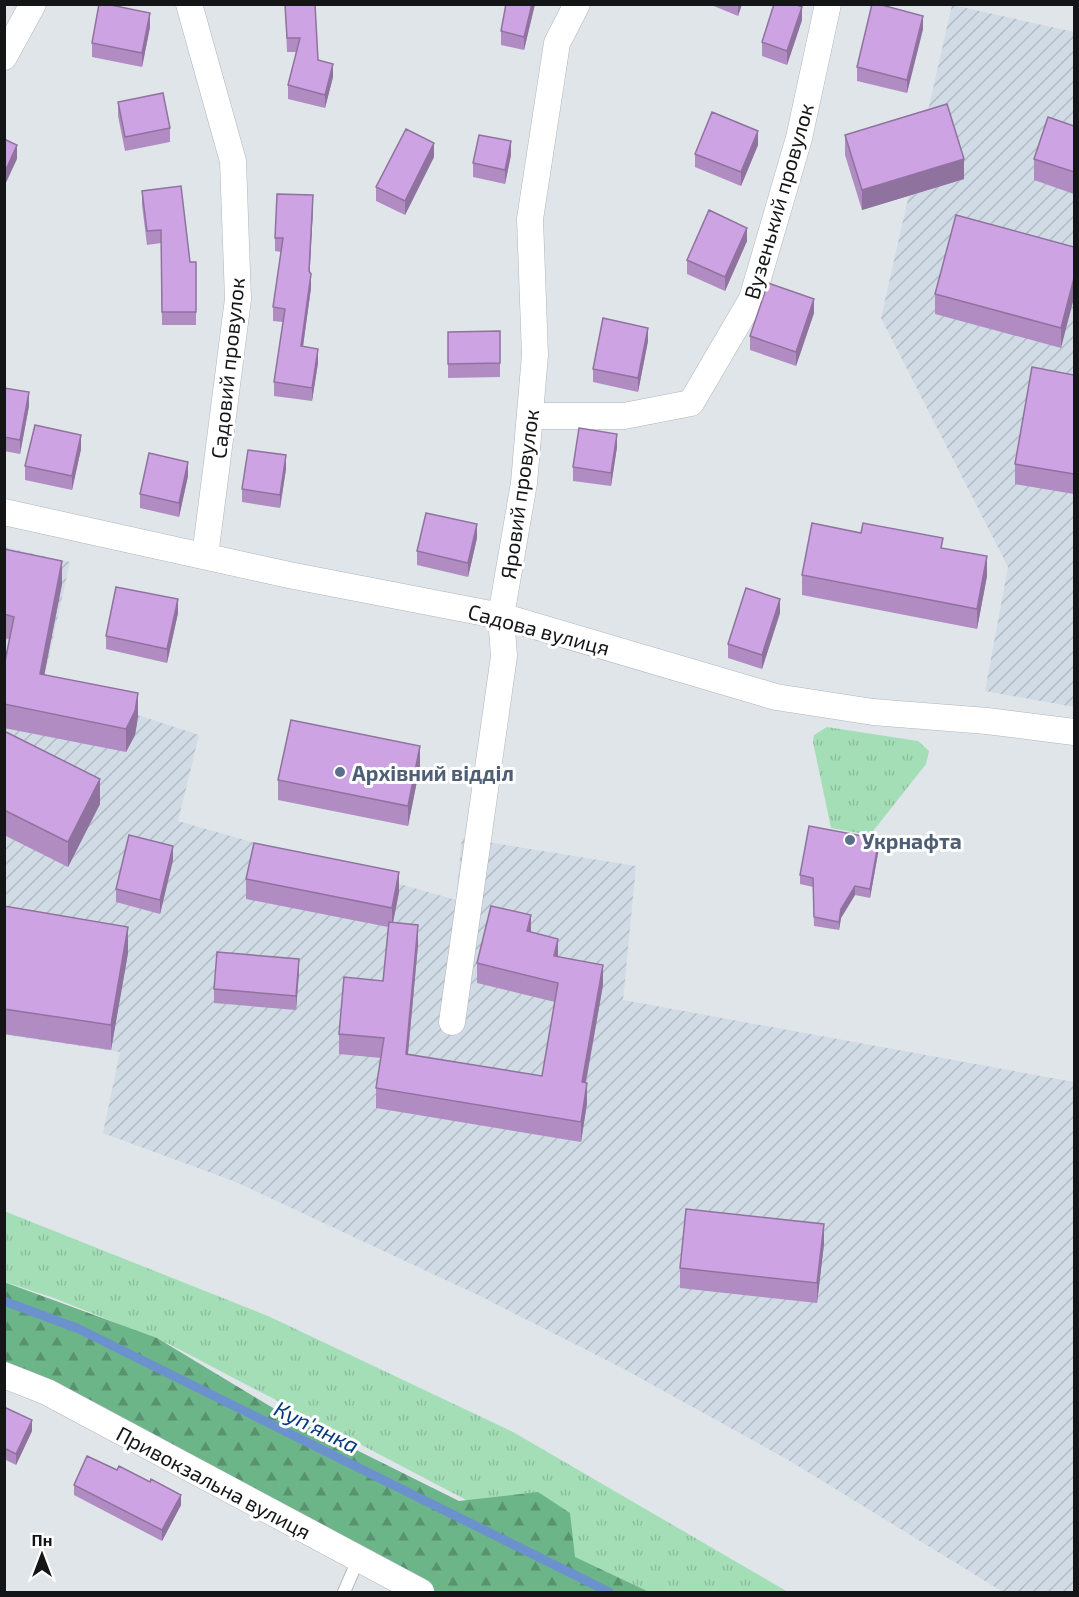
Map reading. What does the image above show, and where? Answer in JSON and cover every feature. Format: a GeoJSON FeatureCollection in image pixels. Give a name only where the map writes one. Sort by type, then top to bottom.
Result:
{"type":"FeatureCollection","features":[{"type":"Feature","properties":{"kind":"street"},"geometry":{"type":"LineString","coordinates":[[4,57],[33,4]]}},
{"type":"Feature","properties":{"kind":"street","name":"Садовий провулок"},"geometry":{"type":"LineString","coordinates":[[189,4],[233,160],[238,299],[205,556]]}},
{"type":"Feature","properties":{"kind":"street","name":"Яровий провулок"},"geometry":{"type":"LineString","coordinates":[[452,1022],[504,656],[501,616],[524,483],[535,355],[530,219],[557,44],[577,4]]}},
{"type":"Feature","properties":{"kind":"street","name":"Вузенький провулок"},"geometry":{"type":"LineString","coordinates":[[530,416],[624,416],[691,403],[752,299],[799,138],[828,4]]}},
{"type":"Feature","properties":{"kind":"street","name":"Садова вулиця"},"geometry":{"type":"LineString","coordinates":[[4,512],[205,556],[501,616],[776,697],[873,712],[987,721],[1074,732]]}},
{"type":"Feature","properties":{"kind":"street","name":"Привокзальна вулиця"},"geometry":{"type":"LineString","coordinates":[[4,1375],[47,1392],[422,1593]]}},
{"type":"Feature","properties":{"kind":"lane"},"geometry":{"type":"LineString","coordinates":[[344,1593],[358,1560]]}},
{"type":"Feature","properties":{"kind":"shaded area"},"geometry":{"type":"Polygon","coordinates":[[[952,5],[1074,32],[1074,707],[985,691],[1008,567],[881,318],[952,5]]]}},
{"type":"Feature","properties":{"kind":"shaded area"},"geometry":{"type":"Polygon","coordinates":[[[4,547],[70,562],[43,684],[199,735],[178,821],[456,900],[462,838],[636,866],[623,1000],[1074,1082],[1074,1592],[1003,1592],[790,1461],[624,1369],[480,1296],[236,1182],[103,1133],[120,1052],[5,1035],[4,547]]]}},
{"type":"Feature","properties":{"kind":"green space"},"geometry":{"type":"Polygon","coordinates":[[[827,727],[918,741],[929,751],[926,764],[870,835],[831,828],[813,742],[814,735],[827,727]]]}},
{"type":"Feature","properties":{"kind":"green space"},"geometry":{"type":"Polygon","coordinates":[[[4,1211],[268,1316],[513,1432],[788,1592],[620,1592],[575,1557],[169,1344],[54,1298],[5,1282],[4,1211]]]}},
{"type":"Feature","properties":{"kind":"green space"},"geometry":{"type":"Polygon","coordinates":[[[4,1282],[157,1338],[278,1411],[459,1501],[538,1492],[570,1513],[575,1557],[649,1592],[425,1592],[5,1375],[4,1282]]]}},
{"type":"Feature","properties":{"kind":"building"},"geometry":{"type":"Polygon","coordinates":[[[99,4],[150,13],[142,53],[92,43],[99,4]]]}},
{"type":"Feature","properties":{"kind":"building"},"geometry":{"type":"Polygon","coordinates":[[[285,4],[315,4],[318,60],[333,64],[325,95],[288,85],[300,38],[287,38],[285,4]]]}},
{"type":"Feature","properties":{"kind":"building"},"geometry":{"type":"Polygon","coordinates":[[[506,4],[532,4],[524,37],[501,31],[506,4]]]}},
{"type":"Feature","properties":{"kind":"building"},"geometry":{"type":"Polygon","coordinates":[[[774,4],[795,4],[802,7],[787,51],[762,42],[774,4]]]}},
{"type":"Feature","properties":{"kind":"building"},"geometry":{"type":"Polygon","coordinates":[[[872,4],[923,16],[907,80],[857,67],[872,4]]]}},
{"type":"Feature","properties":{"kind":"building"},"geometry":{"type":"Polygon","coordinates":[[[163,93],[170,128],[125,137],[118,102],[163,93]]]}},
{"type":"Feature","properties":{"kind":"building"},"geometry":{"type":"Polygon","coordinates":[[[947,104],[964,159],[862,190],[845,135],[947,104]]]}},
{"type":"Feature","properties":{"kind":"building"},"geometry":{"type":"Polygon","coordinates":[[[712,112],[758,131],[741,172],[695,154],[712,112]]]}},
{"type":"Feature","properties":{"kind":"building"},"geometry":{"type":"Polygon","coordinates":[[[1048,117],[1074,126],[1074,172],[1034,159],[1048,117]]]}},
{"type":"Feature","properties":{"kind":"building"},"geometry":{"type":"Polygon","coordinates":[[[406,129],[434,143],[405,201],[376,187],[406,129]]]}},
{"type":"Feature","properties":{"kind":"building"},"geometry":{"type":"Polygon","coordinates":[[[479,135],[511,141],[505,170],[473,163],[479,135]]]}},
{"type":"Feature","properties":{"kind":"building"},"geometry":{"type":"Polygon","coordinates":[[[4,139],[17,145],[4,174],[4,139]]]}},
{"type":"Feature","properties":{"kind":"building"},"geometry":{"type":"Polygon","coordinates":[[[181,186],[190,262],[196,262],[196,312],[162,312],[161,230],[147,231],[142,191],[181,186]]]}},
{"type":"Feature","properties":{"kind":"building"},"geometry":{"type":"Polygon","coordinates":[[[277,194],[313,195],[309,271],[311,274],[301,346],[318,349],[312,388],[274,382],[285,309],[273,307],[283,238],[275,238],[277,194]]]}},
{"type":"Feature","properties":{"kind":"building"},"geometry":{"type":"Polygon","coordinates":[[[709,210],[747,228],[725,277],[687,260],[709,210]]]}},
{"type":"Feature","properties":{"kind":"building"},"geometry":{"type":"Polygon","coordinates":[[[956,215],[1074,247],[1074,278],[1061,328],[935,294],[956,215]]]}},
{"type":"Feature","properties":{"kind":"building"},"geometry":{"type":"Polygon","coordinates":[[[768,283],[814,299],[796,352],[750,336],[768,283]]]}},
{"type":"Feature","properties":{"kind":"building"},"geometry":{"type":"Polygon","coordinates":[[[603,318],[648,328],[638,378],[593,369],[603,318]]]}},
{"type":"Feature","properties":{"kind":"building"},"geometry":{"type":"Polygon","coordinates":[[[500,331],[500,363],[448,364],[448,332],[500,331]]]}},
{"type":"Feature","properties":{"kind":"building"},"geometry":{"type":"Polygon","coordinates":[[[1032,367],[1074,375],[1074,474],[1015,464],[1032,367]]]}},
{"type":"Feature","properties":{"kind":"building"},"geometry":{"type":"Polygon","coordinates":[[[4,388],[29,392],[20,440],[4,437],[4,388]]]}},
{"type":"Feature","properties":{"kind":"building"},"geometry":{"type":"Polygon","coordinates":[[[35,425],[81,435],[72,476],[25,466],[35,425]]]}},
{"type":"Feature","properties":{"kind":"building"},"geometry":{"type":"Polygon","coordinates":[[[579,428],[617,434],[611,473],[573,467],[579,428]]]}},
{"type":"Feature","properties":{"kind":"building"},"geometry":{"type":"Polygon","coordinates":[[[248,450],[286,455],[280,495],[242,489],[248,450]]]}},
{"type":"Feature","properties":{"kind":"building"},"geometry":{"type":"Polygon","coordinates":[[[149,453],[188,462],[179,503],[140,494],[149,453]]]}},
{"type":"Feature","properties":{"kind":"building"},"geometry":{"type":"Polygon","coordinates":[[[426,513],[477,524],[468,563],[417,551],[426,513]]]}},
{"type":"Feature","properties":{"kind":"building"},"geometry":{"type":"Polygon","coordinates":[[[812,523],[861,533],[863,523],[943,538],[941,548],[987,556],[977,609],[802,575],[812,523]]]}},
{"type":"Feature","properties":{"kind":"building"},"geometry":{"type":"Polygon","coordinates":[[[4,549],[62,561],[40,674],[138,693],[135,711],[126,729],[4,704],[4,666],[14,617],[4,614],[4,549]]]}},
{"type":"Feature","properties":{"kind":"building"},"geometry":{"type":"Polygon","coordinates":[[[116,587],[178,599],[167,649],[106,636],[116,587]]]}},
{"type":"Feature","properties":{"kind":"building"},"geometry":{"type":"Polygon","coordinates":[[[746,588],[780,599],[762,655],[728,644],[746,588]]]}},
{"type":"Feature","properties":{"kind":"building"},"geometry":{"type":"Polygon","coordinates":[[[291,720],[420,746],[408,806],[278,780],[291,720]]]}},
{"type":"Feature","properties":{"kind":"building"},"geometry":{"type":"Polygon","coordinates":[[[4,731],[100,779],[68,842],[4,810],[4,731]]]}},
{"type":"Feature","properties":{"kind":"building"},"geometry":{"type":"Polygon","coordinates":[[[809,826],[879,839],[870,889],[855,886],[841,909],[839,922],[814,917],[813,878],[800,875],[809,826]]]}},
{"type":"Feature","properties":{"kind":"building"},"geometry":{"type":"Polygon","coordinates":[[[129,835],[173,846],[160,900],[116,889],[129,835]]]}},
{"type":"Feature","properties":{"kind":"building"},"geometry":{"type":"Polygon","coordinates":[[[254,843],[399,872],[392,908],[246,879],[254,843]]]}},
{"type":"Feature","properties":{"kind":"building"},"geometry":{"type":"Polygon","coordinates":[[[4,906],[128,927],[111,1025],[4,1009],[4,906]]]}},
{"type":"Feature","properties":{"kind":"building"},"geometry":{"type":"Polygon","coordinates":[[[491,906],[531,915],[527,931],[558,939],[554,956],[603,965],[582,1082],[587,1083],[581,1122],[376,1088],[384,1038],[339,1034],[344,977],[383,981],[389,922],[418,925],[406,1054],[542,1076],[558,983],[477,963],[491,906]]]}},
{"type":"Feature","properties":{"kind":"building"},"geometry":{"type":"Polygon","coordinates":[[[217,952],[299,959],[296,996],[214,989],[217,952]]]}},
{"type":"Feature","properties":{"kind":"building"},"geometry":{"type":"Polygon","coordinates":[[[686,1209],[824,1224],[817,1283],[680,1268],[686,1209]]]}},
{"type":"Feature","properties":{"kind":"building"},"geometry":{"type":"Polygon","coordinates":[[[4,1407],[32,1420],[16,1454],[4,1448],[4,1407]]]}},
{"type":"Feature","properties":{"kind":"building"},"geometry":{"type":"Polygon","coordinates":[[[87,1456],[117,1470],[119,1466],[150,1482],[151,1479],[181,1495],[162,1530],[74,1485],[87,1456]]]}},
{"type":"Feature","properties":{"kind":"waterway","name":"Куп'янка"},"geometry":{"type":"LineString","coordinates":[[4,1301],[79,1329],[609,1592]]}},
{"type":"Feature","properties":{"kind":"place","name":"Архівний відділ"},"geometry":{"type":"Point","coordinates":[340,772]}},
{"type":"Feature","properties":{"kind":"place","name":"Укрнафта"},"geometry":{"type":"Point","coordinates":[850,840]}}]}
